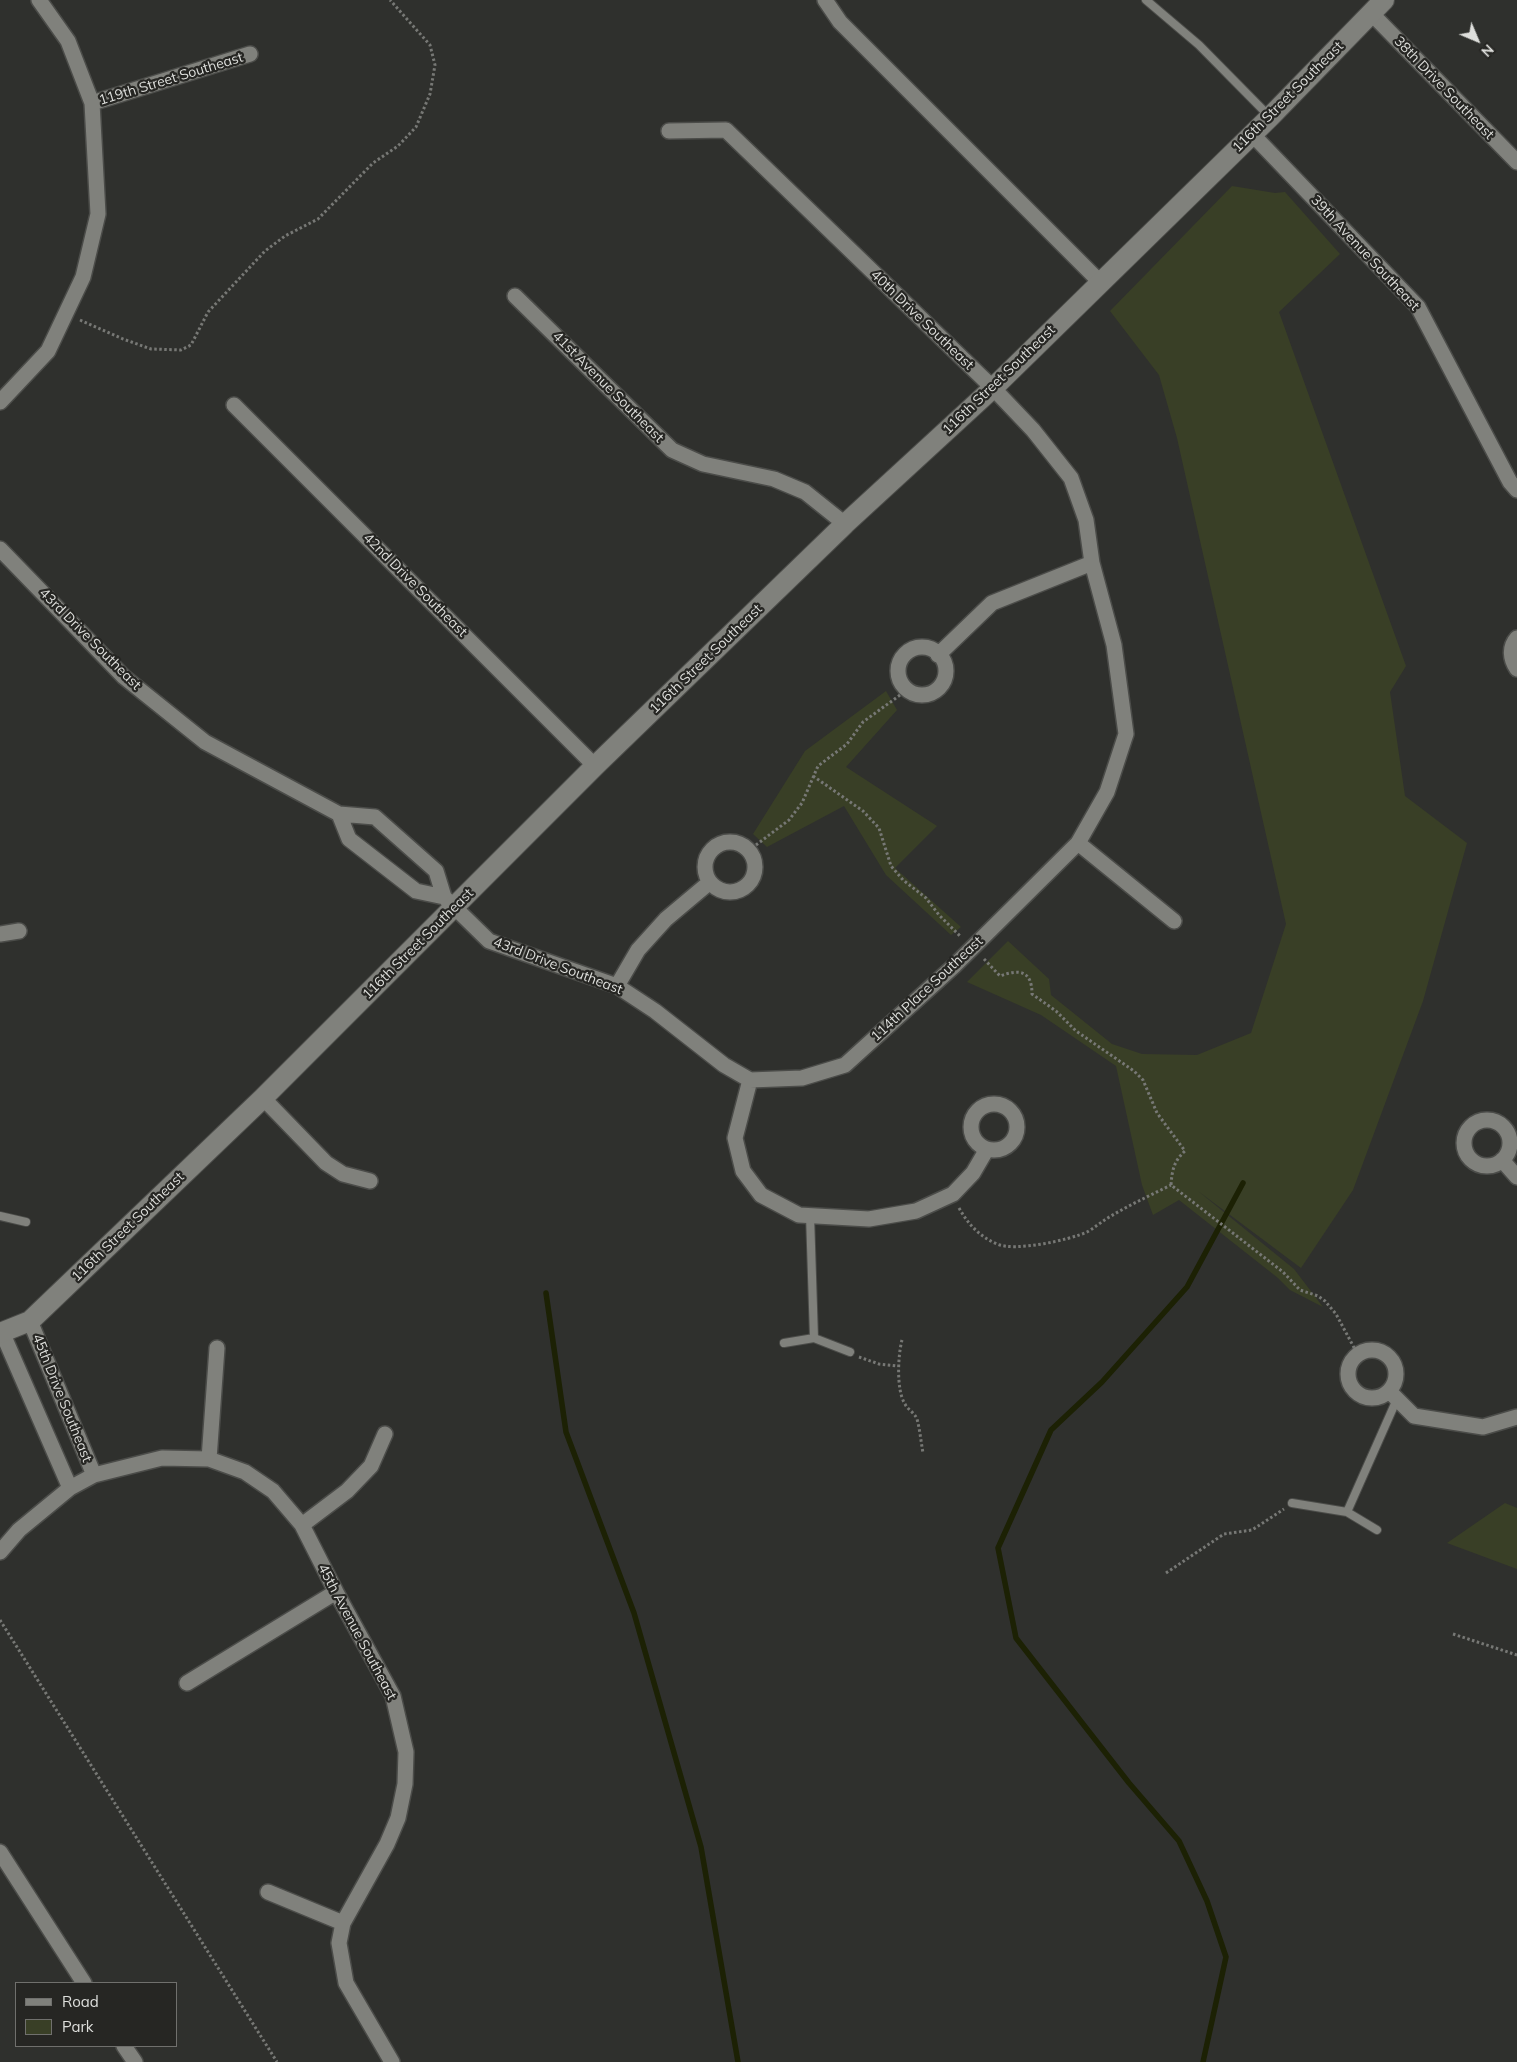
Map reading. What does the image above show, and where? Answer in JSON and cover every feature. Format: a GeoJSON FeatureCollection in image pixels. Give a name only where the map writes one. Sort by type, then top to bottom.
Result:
{"type":"FeatureCollection","features":[{"type":"Feature","properties":{"kind":"street"},"geometry":{"type":"LineString","coordinates":[[0,402],[48,351],[83,277],[98,214],[92,103],[68,41],[39,0]]}},
{"type":"Feature","properties":{"kind":"street"},"geometry":{"type":"LineString","coordinates":[[825,0],[847,29],[1100,282]]}},
{"type":"Feature","properties":{"kind":"street","name":"116th Street Southeast"},"geometry":{"type":"LineString","coordinates":[[30,1321],[263,1098],[449,902],[595,766],[845,524],[993,388],[1270,117],[1376,5]]}},
{"type":"Feature","properties":{"kind":"street","name":"38th Drive Southeast"},"geometry":{"type":"LineString","coordinates":[[1376,5],[1517,162]]}},
{"type":"Feature","properties":{"kind":"street","name":"119th Street Southeast"},"geometry":{"type":"LineString","coordinates":[[92,103],[250,54]]}},
{"type":"Feature","properties":{"kind":"street","name":"40th Drive Southeast"},"geometry":{"type":"LineString","coordinates":[[669,131],[726,130],[993,388],[1033,430],[1071,478],[1086,520],[1092,563],[1114,645],[1126,734],[1107,792],[1078,843]]}},
{"type":"Feature","properties":{"kind":"street","name":"39th Avenue Southeast"},"geometry":{"type":"LineString","coordinates":[[1252,134],[1418,307],[1510,482],[1517,490]]}},
{"type":"Feature","properties":{"kind":"street","name":"41st Avenue Southeast"},"geometry":{"type":"LineString","coordinates":[[515,296],[672,450],[703,464],[774,479],[805,492],[845,524]]}},
{"type":"Feature","properties":{"kind":"street","name":"42nd Drive Southeast"},"geometry":{"type":"LineString","coordinates":[[234,405],[595,766]]}},
{"type":"Feature","properties":{"kind":"street","name":"43rd Drive Southeast"},"geometry":{"type":"LineString","coordinates":[[0,549],[124,677],[205,742],[339,814],[376,817],[436,871],[449,902],[489,941],[617,986],[655,1011],[724,1066],[750,1080]]}},
{"type":"Feature","properties":{"kind":"street"},"geometry":{"type":"LineString","coordinates":[[938,654],[992,603],[1092,563]]}},
{"type":"Feature","properties":{"kind":"street"},"geometry":{"type":"LineString","coordinates":[[1517,638],[1513,643],[1511,652],[1512,661],[1517,669]]}},
{"type":"Feature","properties":{"kind":"street"},"geometry":{"type":"LineString","coordinates":[[919,648],[931,650],[938,654],[945,668],[945,676],[940,687],[930,694],[924,695],[915,694],[907,690],[901,684],[898,672],[899,664],[904,656],[911,650],[919,648]]}},
{"type":"Feature","properties":{"kind":"street"},"geometry":{"type":"LineString","coordinates":[[339,814],[349,838],[416,891],[449,902]]}},
{"type":"Feature","properties":{"kind":"street"},"geometry":{"type":"LineString","coordinates":[[731,843],[740,845],[748,850],[753,858],[755,868],[753,877],[748,884],[738,891],[728,892],[719,890],[710,882],[706,874],[705,864],[714,848],[722,844],[731,843]]}},
{"type":"Feature","properties":{"kind":"street"},"geometry":{"type":"LineString","coordinates":[[1078,843],[1174,921]]}},
{"type":"Feature","properties":{"kind":"street","name":"114th Place Southeast"},"geometry":{"type":"LineString","coordinates":[[750,1080],[802,1078],[845,1065],[972,948],[1078,843]]}},
{"type":"Feature","properties":{"kind":"street"},"geometry":{"type":"LineString","coordinates":[[617,986],[638,950],[654,932],[666,919],[710,882]]}},
{"type":"Feature","properties":{"kind":"street"},"geometry":{"type":"LineString","coordinates":[[0,934],[19,931]]}},
{"type":"Feature","properties":{"kind":"street"},"geometry":{"type":"LineString","coordinates":[[750,1080],[735,1138],[742,1171],[761,1195],[798,1214],[869,1219],[916,1211],[953,1194],[973,1174],[987,1149]]}},
{"type":"Feature","properties":{"kind":"street"},"geometry":{"type":"LineString","coordinates":[[263,1098],[326,1163],[343,1174],[370,1181]]}},
{"type":"Feature","properties":{"kind":"street"},"geometry":{"type":"LineString","coordinates":[[1502,1160],[1517,1177]]}},
{"type":"Feature","properties":{"kind":"street"},"geometry":{"type":"LineString","coordinates":[[1,1332],[30,1321]]}},
{"type":"Feature","properties":{"kind":"street","name":"45th Drive Southeast"},"geometry":{"type":"LineString","coordinates":[[30,1321],[94,1475]]}},
{"type":"Feature","properties":{"kind":"street","name":"45th Drive Southeast"},"geometry":{"type":"LineString","coordinates":[[1,1332],[70,1488]]}},
{"type":"Feature","properties":{"kind":"street"},"geometry":{"type":"LineString","coordinates":[[209,1459],[217,1348]]}},
{"type":"Feature","properties":{"kind":"street"},"geometry":{"type":"LineString","coordinates":[[1393,1395],[1370,1398],[1355,1390],[1349,1379],[1349,1370],[1352,1362],[1358,1355],[1374,1350],[1390,1358],[1395,1366],[1396,1374],[1393,1395],[1414,1416],[1483,1427],[1517,1417]]}},
{"type":"Feature","properties":{"kind":"street"},"geometry":{"type":"LineString","coordinates":[[302,1525],[347,1492],[371,1466],[385,1434]]}},
{"type":"Feature","properties":{"kind":"street","name":"45th Avenue Southeast"},"geometry":{"type":"LineString","coordinates":[[0,1552],[19,1530],[70,1488],[94,1475],[162,1458],[209,1459],[246,1472],[272,1491],[302,1525],[393,1696],[406,1752],[405,1784],[398,1818],[388,1844],[343,1923],[339,1943],[346,1982],[392,2062]]}},
{"type":"Feature","properties":{"kind":"street"},"geometry":{"type":"LineString","coordinates":[[188,1683],[336,1592]]}},
{"type":"Feature","properties":{"kind":"street"},"geometry":{"type":"LineString","coordinates":[[0,1852],[83,1982]]}},
{"type":"Feature","properties":{"kind":"street"},"geometry":{"type":"LineString","coordinates":[[268,1892],[343,1923]]}},
{"type":"Feature","properties":{"kind":"street"},"geometry":{"type":"LineString","coordinates":[[125,2047],[135,2062]]}},
{"type":"Feature","properties":{"kind":"lane"},"geometry":{"type":"LineString","coordinates":[[1146,0],[1199,45],[1270,117]]}},
{"type":"Feature","properties":{"kind":"lane"},"geometry":{"type":"LineString","coordinates":[[810,1215],[814,1338]]}},
{"type":"Feature","properties":{"kind":"lane"},"geometry":{"type":"LineString","coordinates":[[0,1216],[26,1222]]}},
{"type":"Feature","properties":{"kind":"lane"},"geometry":{"type":"LineString","coordinates":[[784,1343],[814,1338],[850,1352]]}},
{"type":"Feature","properties":{"kind":"lane"},"geometry":{"type":"LineString","coordinates":[[1347,1512],[1393,1395]]}},
{"type":"Feature","properties":{"kind":"lane"},"geometry":{"type":"LineString","coordinates":[[1292,1503],[1347,1512],[1377,1530]]}},
{"type":"Feature","properties":{"kind":"path"},"geometry":{"type":"LineString","coordinates":[[66,314],[151,349],[181,350],[191,345],[208,312],[265,251],[285,236],[318,219],[373,163],[398,146],[416,127],[430,94],[436,65],[430,45],[390,0]]}},
{"type":"Feature","properties":{"kind":"path"},"geometry":{"type":"LineString","coordinates":[[748,850],[789,820],[802,803],[818,766],[847,744],[863,722],[907,690]]}},
{"type":"Feature","properties":{"kind":"path"},"geometry":{"type":"LineString","coordinates":[[813,776],[863,811],[879,828],[891,866],[904,880],[926,898],[939,915],[1000,976],[1014,971],[1021,972],[1029,978],[1032,984],[1032,994],[1056,1011],[1076,1031],[1120,1059],[1143,1080],[1157,1113],[1185,1151],[1176,1159],[1172,1170],[1171,1185]]}},
{"type":"Feature","properties":{"kind":"path"},"geometry":{"type":"LineString","coordinates":[[953,1194],[964,1218],[978,1233],[999,1245],[1022,1246],[1059,1241],[1088,1231],[1106,1219],[1171,1185]]}},
{"type":"Feature","properties":{"kind":"path"},"geometry":{"type":"LineString","coordinates":[[1171,1185],[1283,1272],[1300,1290],[1318,1296],[1325,1301],[1336,1314],[1358,1355]]}},
{"type":"Feature","properties":{"kind":"path"},"geometry":{"type":"LineString","coordinates":[[902,1340],[898,1366],[903,1398],[905,1406],[912,1410],[916,1418],[923,1453]]}},
{"type":"Feature","properties":{"kind":"path"},"geometry":{"type":"LineString","coordinates":[[850,1352],[866,1360],[898,1366]]}},
{"type":"Feature","properties":{"kind":"path"},"geometry":{"type":"LineString","coordinates":[[1166,1573],[1224,1534],[1252,1530],[1292,1503]]}},
{"type":"Feature","properties":{"kind":"path"},"geometry":{"type":"LineString","coordinates":[[0,1620],[277,2062]]}},
{"type":"Feature","properties":{"kind":"path"},"geometry":{"type":"LineString","coordinates":[[1453,1634],[1517,1655]]}},
{"type":"Feature","properties":{"kind":"green space"},"geometry":{"type":"Polygon","coordinates":[[[1232,186],[1275,193],[1285,192],[1340,254],[1279,312],[1406,666],[1390,692],[1405,796],[1467,843],[1423,1001],[1353,1190],[1301,1268],[1198,1191],[1294,1269],[1323,1307],[1290,1290],[1278,1278],[1179,1200],[1153,1215],[1142,1185],[1116,1066],[1041,1015],[967,982],[1008,941],[1049,979],[1051,995],[1112,1044],[1142,1054],[1197,1055],[1251,1033],[1286,924],[1177,438],[1159,375],[1110,311],[1232,186]]]}},
{"type":"Feature","properties":{"kind":"green space"},"geometry":{"type":"Polygon","coordinates":[[[886,691],[897,710],[846,767],[937,826],[895,868],[961,927],[951,935],[886,875],[844,806],[767,847],[753,834],[805,751],[886,691]]]}},
{"type":"Feature","properties":{"kind":"green space"},"geometry":{"type":"Polygon","coordinates":[[[1505,1503],[1517,1508],[1517,1569],[1447,1543],[1505,1503]]]}},
{"type":"Feature","properties":{"kind":"waterway"},"geometry":{"type":"LineString","coordinates":[[1203,2062],[1226,1957],[1207,1901],[1179,1841],[1129,1783],[1016,1638],[998,1548],[1051,1430],[1102,1382],[1187,1287],[1243,1183]]}},
{"type":"Feature","properties":{"kind":"waterway"},"geometry":{"type":"LineString","coordinates":[[546,1293],[566,1432],[634,1613],[701,1847],[738,2062]]}}]}
